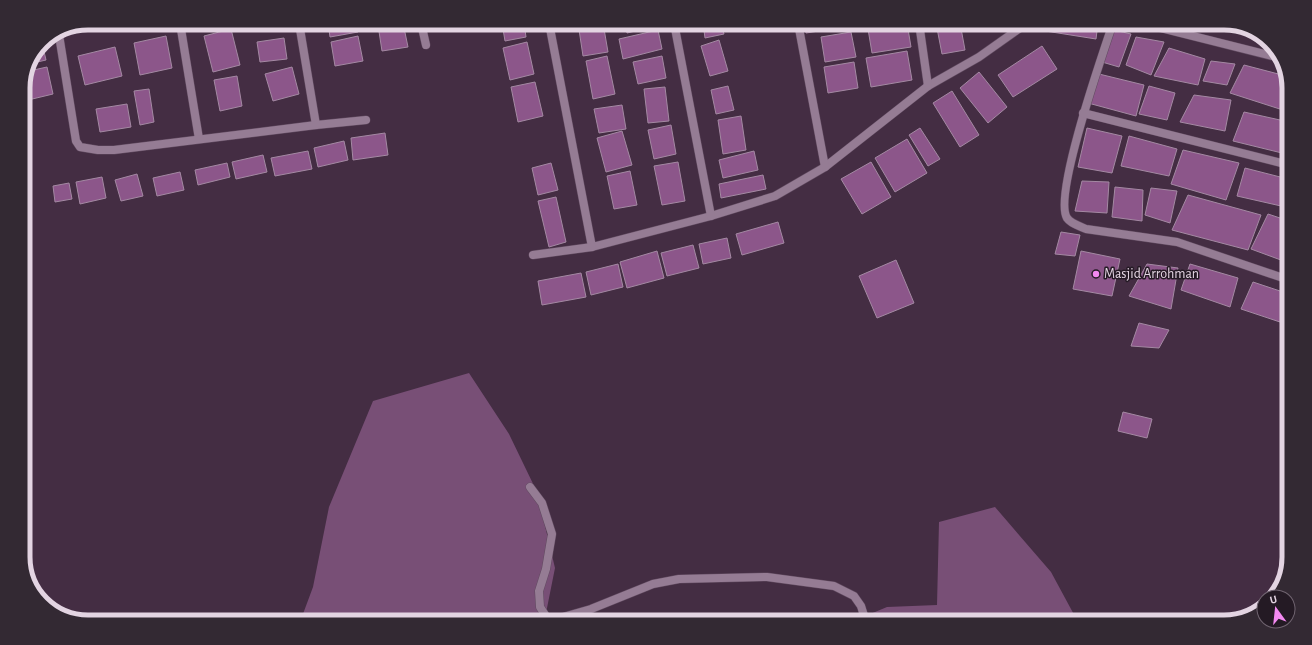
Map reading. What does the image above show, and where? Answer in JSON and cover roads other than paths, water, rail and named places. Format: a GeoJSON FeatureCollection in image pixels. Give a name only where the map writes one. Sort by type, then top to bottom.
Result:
{"type":"FeatureCollection","features":[{"type":"Feature","properties":{"kind":"street"},"geometry":{"type":"LineString","coordinates":[[181,30],[198,139]]}},
{"type":"Feature","properties":{"kind":"street"},"geometry":{"type":"LineString","coordinates":[[300,30],[316,125]]}},
{"type":"Feature","properties":{"kind":"street"},"geometry":{"type":"LineString","coordinates":[[423,30],[426,45]]}},
{"type":"Feature","properties":{"kind":"street"},"geometry":{"type":"LineString","coordinates":[[550,30],[592,248]]}},
{"type":"Feature","properties":{"kind":"street"},"geometry":{"type":"LineString","coordinates":[[675,30],[711,216]]}},
{"type":"Feature","properties":{"kind":"street"},"geometry":{"type":"LineString","coordinates":[[799,30],[825,167]]}},
{"type":"Feature","properties":{"kind":"street"},"geometry":{"type":"LineString","coordinates":[[920,30],[928,86]]}},
{"type":"Feature","properties":{"kind":"street"},"geometry":{"type":"LineString","coordinates":[[533,255],[592,248],[711,216],[775,196],[825,167],[928,86],[979,57],[1017,30]]}},
{"type":"Feature","properties":{"kind":"street"},"geometry":{"type":"LineString","coordinates":[[1111,30],[1083,113],[1065,192],[1064,210],[1067,218],[1072,223],[1086,229],[1177,242],[1282,278]]}},
{"type":"Feature","properties":{"kind":"street"},"geometry":{"type":"LineString","coordinates":[[1169,30],[1272,56]]}},
{"type":"Feature","properties":{"kind":"street"},"geometry":{"type":"LineString","coordinates":[[59,38],[76,141],[80,147],[94,150],[114,150],[366,120]]}},
{"type":"Feature","properties":{"kind":"street"},"geometry":{"type":"LineString","coordinates":[[1083,113],[1282,162]]}},
{"type":"Feature","properties":{"kind":"street"},"geometry":{"type":"LineString","coordinates":[[530,487],[542,503],[552,534],[546,569],[539,592],[540,607],[546,615]]}},
{"type":"Feature","properties":{"kind":"street"},"geometry":{"type":"LineString","coordinates":[[568,615],[591,609],[653,584],[678,579],[767,577],[834,586],[854,596],[861,606],[864,615]]}},
{"type":"Feature","properties":{"kind":"place","name":"Masjid Arrohman"},"geometry":{"type":"Point","coordinates":[1096,274]}}]}
